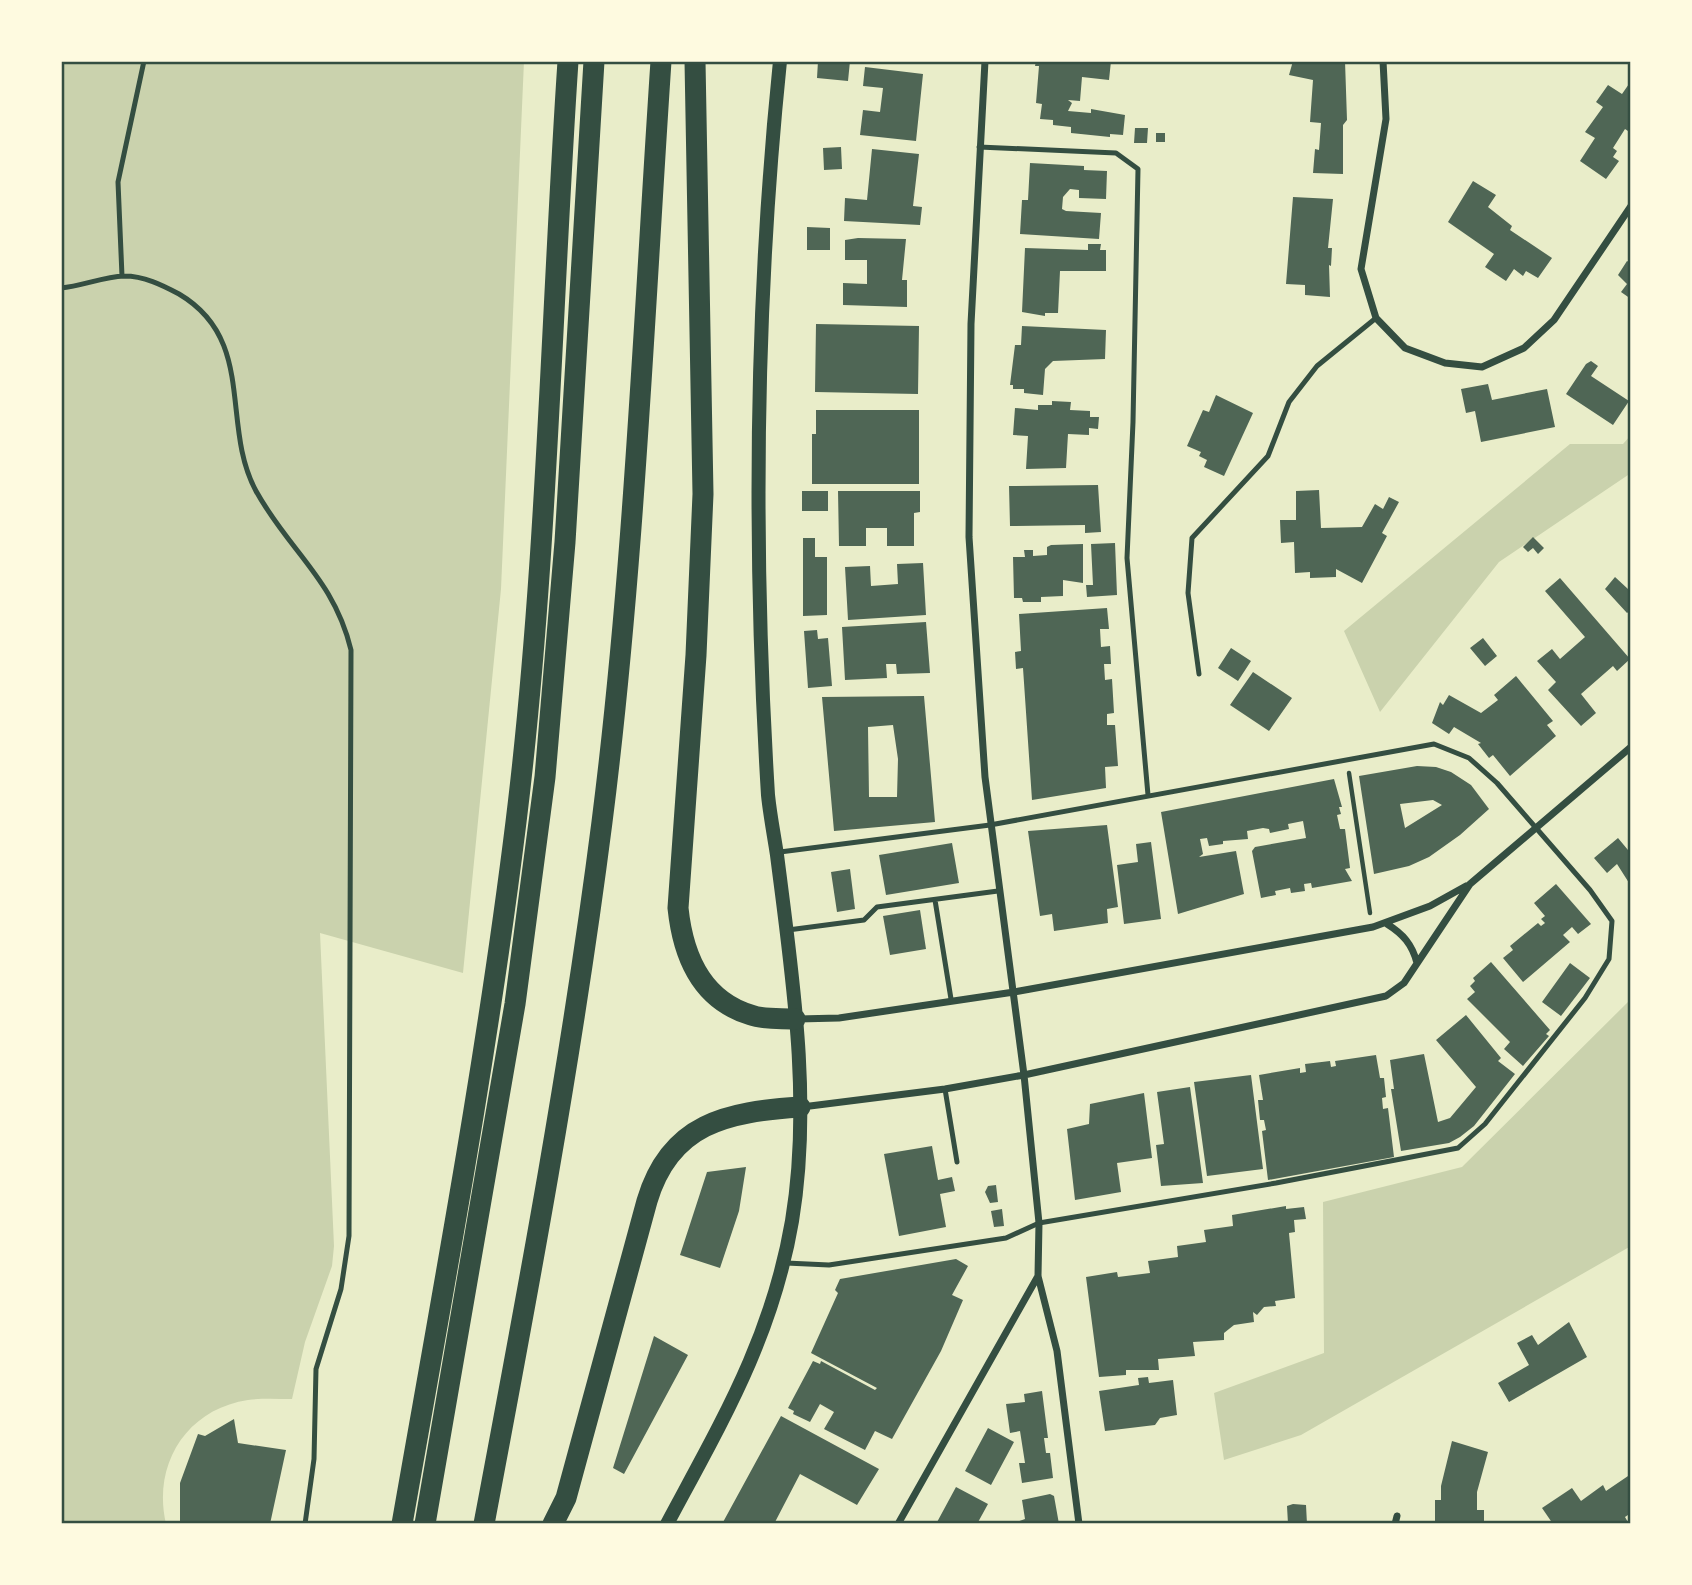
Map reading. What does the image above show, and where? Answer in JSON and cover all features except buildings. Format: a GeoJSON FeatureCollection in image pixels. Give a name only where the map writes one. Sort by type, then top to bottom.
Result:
{"type":"FeatureCollection","features":[{"type":"Feature","properties":{"kind":"highway"},"geometry":{"type":"LineString","coordinates":[[402,1524],[473,1118],[517,820],[543,522],[568,61]]}},
{"type":"Feature","properties":{"kind":"highway"},"geometry":{"type":"LineString","coordinates":[[425,1524],[515,1003],[545,777],[565,542],[594,61]]}},
{"type":"Feature","properties":{"kind":"highway"},"geometry":{"type":"LineString","coordinates":[[484,1524],[573,1025],[602,821],[626,564],[661,61]]}},
{"type":"Feature","properties":{"kind":"highway"},"geometry":{"type":"LineString","coordinates":[[695,61],[703,494],[696,655],[678,908],[681,936],[689,961],[720,1001],[752,1016],[795,1019]]}},
{"type":"Feature","properties":{"kind":"highway"},"geometry":{"type":"LineString","coordinates":[[553,1524],[566,1498],[646,1201],[660,1167],[685,1140],[717,1120],[757,1110],[800,1107]]}},
{"type":"Feature","properties":{"kind":"main road"},"geometry":{"type":"LineString","coordinates":[[667,1524],[752,1363],[764,1332],[783,1263],[795,1196],[800,1107],[795,1019],[769,802],[765,740],[760,359],[780,61]]}},
{"type":"Feature","properties":{"kind":"street"},"geometry":{"type":"LineString","coordinates":[[985,61],[971,324],[969,537],[990,825],[1014,992],[1039,1223],[1038,1276],[1057,1351],[1079,1524]]}},
{"type":"Feature","properties":{"kind":"street"},"geometry":{"type":"LineString","coordinates":[[1383,61],[1386,119],[1361,269],[1376,318],[1405,348],[1445,363],[1482,366],[1524,348],[1554,320],[1631,206]]}},
{"type":"Feature","properties":{"kind":"street"},"geometry":{"type":"LineString","coordinates":[[795,1019],[839,1018],[951,999],[1014,992],[1387,923],[1430,906],[1470,884],[1533,827],[1631,747]]}},
{"type":"Feature","properties":{"kind":"street"},"geometry":{"type":"LineString","coordinates":[[800,1107],[945,1089],[1024,1075],[1386,996],[1404,983],[1470,884]]}},
{"type":"Feature","properties":{"kind":"street"},"geometry":{"type":"LineString","coordinates":[[1387,923],[1402,934],[1413,950],[1417,963]]}},
{"type":"Feature","properties":{"kind":"street"},"geometry":{"type":"LineString","coordinates":[[898,1524],[1038,1276]]}},
{"type":"Feature","properties":{"kind":"lane"},"geometry":{"type":"LineString","coordinates":[[122,276],[118,182],[144,61]]}},
{"type":"Feature","properties":{"kind":"lane"},"geometry":{"type":"LineString","coordinates":[[979,147],[1116,153],[1138,169],[1133,422],[1127,558],[1148,795]]}},
{"type":"Feature","properties":{"kind":"lane"},"geometry":{"type":"LineString","coordinates":[[61,288],[122,276],[162,284],[188,300],[218,333],[229,355],[240,436],[255,488],[338,607],[351,650],[349,1236],[341,1289],[316,1369],[314,1459],[305,1524]]}},
{"type":"Feature","properties":{"kind":"lane"},"geometry":{"type":"LineString","coordinates":[[1199,674],[1188,593],[1192,538],[1268,456],[1289,402],[1317,366],[1376,318]]}},
{"type":"Feature","properties":{"kind":"lane"},"geometry":{"type":"LineString","coordinates":[[776,852],[990,825],[1434,744],[1469,758],[1497,783],[1590,890],[1612,921],[1609,959],[1585,998],[1493,1113],[1458,1148],[1276,1183],[1039,1223],[1006,1238],[829,1265],[783,1263]]}},
{"type":"Feature","properties":{"kind":"lane"},"geometry":{"type":"LineString","coordinates":[[785,930],[864,920],[877,908],[998,891]]}},
{"type":"Feature","properties":{"kind":"lane"},"geometry":{"type":"LineString","coordinates":[[935,900],[951,999]]}},
{"type":"Feature","properties":{"kind":"lane"},"geometry":{"type":"LineString","coordinates":[[945,1089],[957,1162]]}},
{"type":"Feature","properties":{"kind":"path"},"geometry":{"type":"LineString","coordinates":[[1347,760],[1373,927]]}},
{"type":"Feature","properties":{"kind":"green space"},"geometry":{"type":"Polygon","coordinates":[[[61,61],[524,61],[501,589],[463,973],[320,933],[334,1246],[332,1266],[305,1342],[292,1399],[253,1399],[226,1405],[192,1427],[179,1443],[164,1481],[166,1524],[61,1524],[61,61]]]}},
{"type":"Feature","properties":{"kind":"green space"},"geometry":{"type":"Polygon","coordinates":[[[1631,435],[1631,473],[1499,562],[1380,712],[1344,631],[1570,444],[1623,444],[1631,435]]]}},
{"type":"Feature","properties":{"kind":"green space"},"geometry":{"type":"Polygon","coordinates":[[[1631,999],[1631,1246],[1301,1435],[1224,1460],[1214,1393],[1324,1353],[1323,1202],[1462,1167],[1631,999]]]}}]}
